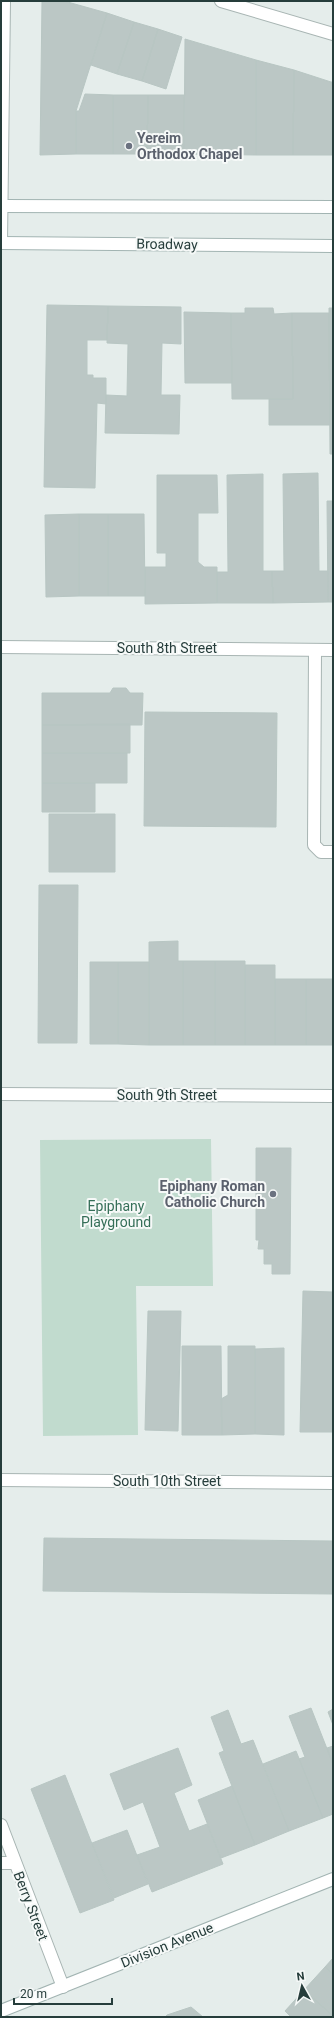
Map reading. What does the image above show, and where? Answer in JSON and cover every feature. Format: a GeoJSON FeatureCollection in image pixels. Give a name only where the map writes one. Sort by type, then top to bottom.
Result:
{"type":"FeatureCollection","features":[{"type":"Feature","properties":{"kind":"street"},"geometry":{"type":"LineString","coordinates":[[1,242],[4,1]]}},
{"type":"Feature","properties":{"kind":"street"},"geometry":{"type":"LineString","coordinates":[[221,1],[333,34]]}},
{"type":"Feature","properties":{"kind":"street"},"geometry":{"type":"LineString","coordinates":[[2,206],[333,207]]}},
{"type":"Feature","properties":{"kind":"street","name":"Broadway"},"geometry":{"type":"LineString","coordinates":[[1,242],[333,246]]}},
{"type":"Feature","properties":{"kind":"street","name":"South 8th Street"},"geometry":{"type":"LineString","coordinates":[[1,647],[333,650]]}},
{"type":"Feature","properties":{"kind":"street"},"geometry":{"type":"LineString","coordinates":[[315,650],[314,845],[321,852],[333,852]]}},
{"type":"Feature","properties":{"kind":"street","name":"South 9th Street"},"geometry":{"type":"LineString","coordinates":[[1,1094],[333,1096]]}},
{"type":"Feature","properties":{"kind":"street","name":"South 10th Street"},"geometry":{"type":"LineString","coordinates":[[1,1480],[333,1482]]}},
{"type":"Feature","properties":{"kind":"street","name":"Berry Street"},"geometry":{"type":"LineString","coordinates":[[1,1825],[63,1987]]}},
{"type":"Feature","properties":{"kind":"street"},"geometry":{"type":"LineString","coordinates":[[1,1863],[15,1863]]}},
{"type":"Feature","properties":{"kind":"street","name":"Division Avenue"},"geometry":{"type":"LineString","coordinates":[[1,2012],[333,1879]]}},
{"type":"Feature","properties":{"kind":"green space","name":"Epiphany Playground"},"geometry":{"type":"Polygon","coordinates":[[[211,1139],[213,1286],[136,1286],[138,1435],[43,1436],[40,1140],[211,1139]]]}},
{"type":"Feature","properties":{"kind":"building"},"geometry":{"type":"Polygon","coordinates":[[[42,1],[64,1],[107,13],[76,111],[76,154],[40,155],[42,1]]]}},
{"type":"Feature","properties":{"kind":"building"},"geometry":{"type":"Polygon","coordinates":[[[107,13],[134,22],[117,74],[91,65],[107,13]]]}},
{"type":"Feature","properties":{"kind":"building"},"geometry":{"type":"Polygon","coordinates":[[[134,22],[158,29],[142,81],[117,74],[134,22]]]}},
{"type":"Feature","properties":{"kind":"building"},"geometry":{"type":"Polygon","coordinates":[[[158,29],[182,37],[166,89],[142,81],[158,29]]]}},
{"type":"Feature","properties":{"kind":"building"},"geometry":{"type":"Polygon","coordinates":[[[185,39],[256,60],[256,155],[184,154],[185,39]]]}},
{"type":"Feature","properties":{"kind":"building"},"geometry":{"type":"Polygon","coordinates":[[[256,60],[294,70],[293,155],[256,155],[256,60]]]}},
{"type":"Feature","properties":{"kind":"building"},"geometry":{"type":"Polygon","coordinates":[[[294,70],[331,82],[331,155],[293,155],[294,70]]]}},
{"type":"Feature","properties":{"kind":"building"},"geometry":{"type":"Polygon","coordinates":[[[331,82],[333,82],[333,155],[331,155],[331,82]]]}},
{"type":"Feature","properties":{"kind":"building"},"geometry":{"type":"Polygon","coordinates":[[[85,94],[113,95],[113,154],[76,154],[76,111],[79,111],[85,94]]]}},
{"type":"Feature","properties":{"kind":"building"},"geometry":{"type":"Polygon","coordinates":[[[113,95],[148,95],[147,154],[113,154],[113,95]]]}},
{"type":"Feature","properties":{"kind":"building"},"geometry":{"type":"Polygon","coordinates":[[[148,95],[184,95],[184,154],[147,154],[148,95]]]}},
{"type":"Feature","properties":{"kind":"building"},"geometry":{"type":"Polygon","coordinates":[[[47,305],[108,306],[107,340],[87,340],[87,375],[93,375],[93,378],[106,378],[106,404],[97,403],[95,488],[44,487],[47,305]]]}},
{"type":"Feature","properties":{"kind":"building"},"geometry":{"type":"Polygon","coordinates":[[[108,306],[181,307],[181,344],[162,343],[161,395],[180,395],[179,434],[105,433],[106,395],[127,396],[128,344],[107,343],[108,306]]]}},
{"type":"Feature","properties":{"kind":"building"},"geometry":{"type":"Polygon","coordinates":[[[245,308],[273,308],[274,314],[292,313],[293,399],[232,399],[231,313],[245,313],[245,308]]]}},
{"type":"Feature","properties":{"kind":"building"},"geometry":{"type":"Polygon","coordinates":[[[329,308],[333,308],[333,454],[330,454],[329,308]]]}},
{"type":"Feature","properties":{"kind":"building"},"geometry":{"type":"Polygon","coordinates":[[[184,312],[231,313],[232,383],[185,383],[184,312]]]}},
{"type":"Feature","properties":{"kind":"building"},"geometry":{"type":"Polygon","coordinates":[[[292,313],[329,313],[330,425],[269,425],[269,399],[293,399],[292,313]]]}},
{"type":"Feature","properties":{"kind":"building"},"geometry":{"type":"Polygon","coordinates":[[[318,473],[319,571],[328,571],[328,602],[273,603],[272,571],[284,571],[283,474],[318,473]]]}},
{"type":"Feature","properties":{"kind":"building"},"geometry":{"type":"Polygon","coordinates":[[[263,474],[263,571],[272,571],[273,603],[217,603],[217,572],[228,572],[227,475],[263,474]]]}},
{"type":"Feature","properties":{"kind":"building"},"geometry":{"type":"Polygon","coordinates":[[[157,475],[217,475],[218,513],[198,513],[198,562],[204,567],[217,567],[217,603],[145,604],[145,567],[166,567],[166,553],[157,553],[157,475]]]}},
{"type":"Feature","properties":{"kind":"building"},"geometry":{"type":"Polygon","coordinates":[[[327,501],[333,501],[333,602],[328,602],[327,501]]]}},
{"type":"Feature","properties":{"kind":"building"},"geometry":{"type":"Polygon","coordinates":[[[79,514],[108,514],[108,596],[79,596],[79,514]]]}},
{"type":"Feature","properties":{"kind":"building"},"geometry":{"type":"Polygon","coordinates":[[[79,514],[79,596],[46,597],[45,515],[79,514]]]}},
{"type":"Feature","properties":{"kind":"building"},"geometry":{"type":"Polygon","coordinates":[[[108,514],[144,514],[145,596],[108,596],[108,514]]]}},
{"type":"Feature","properties":{"kind":"building"},"geometry":{"type":"Polygon","coordinates":[[[113,688],[126,688],[130,693],[143,693],[142,725],[42,725],[42,693],[110,693],[113,688]]]}},
{"type":"Feature","properties":{"kind":"building"},"geometry":{"type":"Polygon","coordinates":[[[145,712],[277,713],[276,827],[144,826],[145,712]]]}},
{"type":"Feature","properties":{"kind":"building"},"geometry":{"type":"Polygon","coordinates":[[[130,724],[130,753],[42,753],[42,725],[130,724]]]}},
{"type":"Feature","properties":{"kind":"building"},"geometry":{"type":"Polygon","coordinates":[[[42,753],[127,753],[127,783],[42,783],[42,753]]]}},
{"type":"Feature","properties":{"kind":"building"},"geometry":{"type":"Polygon","coordinates":[[[42,783],[95,783],[95,812],[42,812],[42,783]]]}},
{"type":"Feature","properties":{"kind":"building"},"geometry":{"type":"Polygon","coordinates":[[[49,814],[115,814],[115,872],[49,872],[49,814]]]}},
{"type":"Feature","properties":{"kind":"building"},"geometry":{"type":"Polygon","coordinates":[[[39,885],[78,885],[77,1043],[38,1043],[39,885]]]}},
{"type":"Feature","properties":{"kind":"building"},"geometry":{"type":"Polygon","coordinates":[[[178,941],[178,961],[183,961],[183,1045],[149,1045],[149,942],[178,941]]]}},
{"type":"Feature","properties":{"kind":"building"},"geometry":{"type":"Polygon","coordinates":[[[183,961],[215,961],[215,1045],[183,1045],[183,961]]]}},
{"type":"Feature","properties":{"kind":"building"},"geometry":{"type":"Polygon","coordinates":[[[215,961],[245,961],[245,1045],[215,1045],[215,961]]]}},
{"type":"Feature","properties":{"kind":"building"},"geometry":{"type":"Polygon","coordinates":[[[90,962],[118,962],[118,1044],[90,1044],[90,962]]]}},
{"type":"Feature","properties":{"kind":"building"},"geometry":{"type":"Polygon","coordinates":[[[118,962],[149,962],[149,1045],[118,1044],[118,962]]]}},
{"type":"Feature","properties":{"kind":"building"},"geometry":{"type":"Polygon","coordinates":[[[245,965],[275,965],[275,1045],[245,1045],[245,965]]]}},
{"type":"Feature","properties":{"kind":"building"},"geometry":{"type":"Polygon","coordinates":[[[275,979],[306,979],[306,1045],[275,1045],[275,979]]]}},
{"type":"Feature","properties":{"kind":"building"},"geometry":{"type":"Polygon","coordinates":[[[306,979],[333,979],[333,1045],[306,1045],[306,979]]]}},
{"type":"Feature","properties":{"kind":"building","name":"Epiphany Roman Catholic Church"},"geometry":{"type":"Polygon","coordinates":[[[256,1148],[291,1148],[290,1274],[272,1274],[272,1264],[264,1264],[264,1249],[258,1249],[259,1240],[256,1240],[256,1148]]]}},
{"type":"Feature","properties":{"kind":"building"},"geometry":{"type":"Polygon","coordinates":[[[303,1291],[333,1292],[333,1432],[300,1432],[303,1291]]]}},
{"type":"Feature","properties":{"kind":"building"},"geometry":{"type":"Polygon","coordinates":[[[148,1311],[181,1311],[178,1431],[145,1430],[148,1311]]]}},
{"type":"Feature","properties":{"kind":"building"},"geometry":{"type":"Polygon","coordinates":[[[182,1346],[221,1346],[222,1435],[182,1435],[182,1346]]]}},
{"type":"Feature","properties":{"kind":"building"},"geometry":{"type":"Polygon","coordinates":[[[228,1346],[255,1346],[255,1434],[222,1435],[221,1399],[228,1395],[228,1346]]]}},
{"type":"Feature","properties":{"kind":"building"},"geometry":{"type":"Polygon","coordinates":[[[284,1348],[284,1435],[255,1434],[255,1349],[284,1348]]]}},
{"type":"Feature","properties":{"kind":"building"},"geometry":{"type":"Polygon","coordinates":[[[44,1538],[333,1541],[333,1594],[43,1591],[44,1538]]]}},
{"type":"Feature","properties":{"kind":"building"},"geometry":{"type":"Polygon","coordinates":[[[311,1708],[333,1764],[333,1814],[323,1818],[299,1759],[305,1757],[289,1716],[311,1708]]]}},
{"type":"Feature","properties":{"kind":"building"},"geometry":{"type":"Polygon","coordinates":[[[333,1709],[333,1725],[328,1712],[333,1709]]]}},
{"type":"Feature","properties":{"kind":"building"},"geometry":{"type":"Polygon","coordinates":[[[228,1710],[241,1744],[253,1740],[289,1831],[255,1845],[219,1753],[224,1751],[211,1717],[228,1710]]]}},
{"type":"Feature","properties":{"kind":"building"},"geometry":{"type":"Polygon","coordinates":[[[333,1746],[333,1764],[327,1748],[333,1746]]]}},
{"type":"Feature","properties":{"kind":"building"},"geometry":{"type":"Polygon","coordinates":[[[178,1748],[192,1785],[174,1793],[189,1831],[207,1824],[223,1864],[152,1892],[137,1855],[160,1847],[143,1802],[124,1810],[110,1774],[178,1748]]]}},
{"type":"Feature","properties":{"kind":"building"},"geometry":{"type":"Polygon","coordinates":[[[296,1751],[323,1818],[289,1831],[263,1764],[296,1751]]]}},
{"type":"Feature","properties":{"kind":"building"},"geometry":{"type":"Polygon","coordinates":[[[65,1775],[114,1900],[80,1913],[31,1789],[65,1775]]]}},
{"type":"Feature","properties":{"kind":"building"},"geometry":{"type":"Polygon","coordinates":[[[232,1786],[255,1845],[221,1858],[198,1800],[232,1786]]]}},
{"type":"Feature","properties":{"kind":"building"},"geometry":{"type":"Polygon","coordinates":[[[127,1830],[148,1884],[114,1898],[92,1843],[127,1830]]]}},
{"type":"Feature","properties":{"kind":"building"},"geometry":{"type":"Polygon","coordinates":[[[333,1958],[333,1974],[325,1967],[333,1958]]]}},
{"type":"Feature","properties":{"kind":"building"},"geometry":{"type":"Polygon","coordinates":[[[325,1967],[333,1974],[333,2016],[304,1990],[325,1967]]]}},
{"type":"Feature","properties":{"kind":"building"},"geometry":{"type":"Polygon","coordinates":[[[304,1990],[333,2017],[291,2017],[285,2011],[304,1990]]]}},
{"type":"Feature","properties":{"kind":"building"},"geometry":{"type":"Polygon","coordinates":[[[191,2007],[203,2017],[165,2017],[167,2015],[191,2007]]]}},
{"type":"Feature","properties":{"kind":"place","name":"Yereim Orthodox Chapel"},"geometry":{"type":"Point","coordinates":[129,146]}},
{"type":"Feature","properties":{"kind":"place","name":"Epiphany Roman Catholic Church"},"geometry":{"type":"Point","coordinates":[273,1194]}}]}
